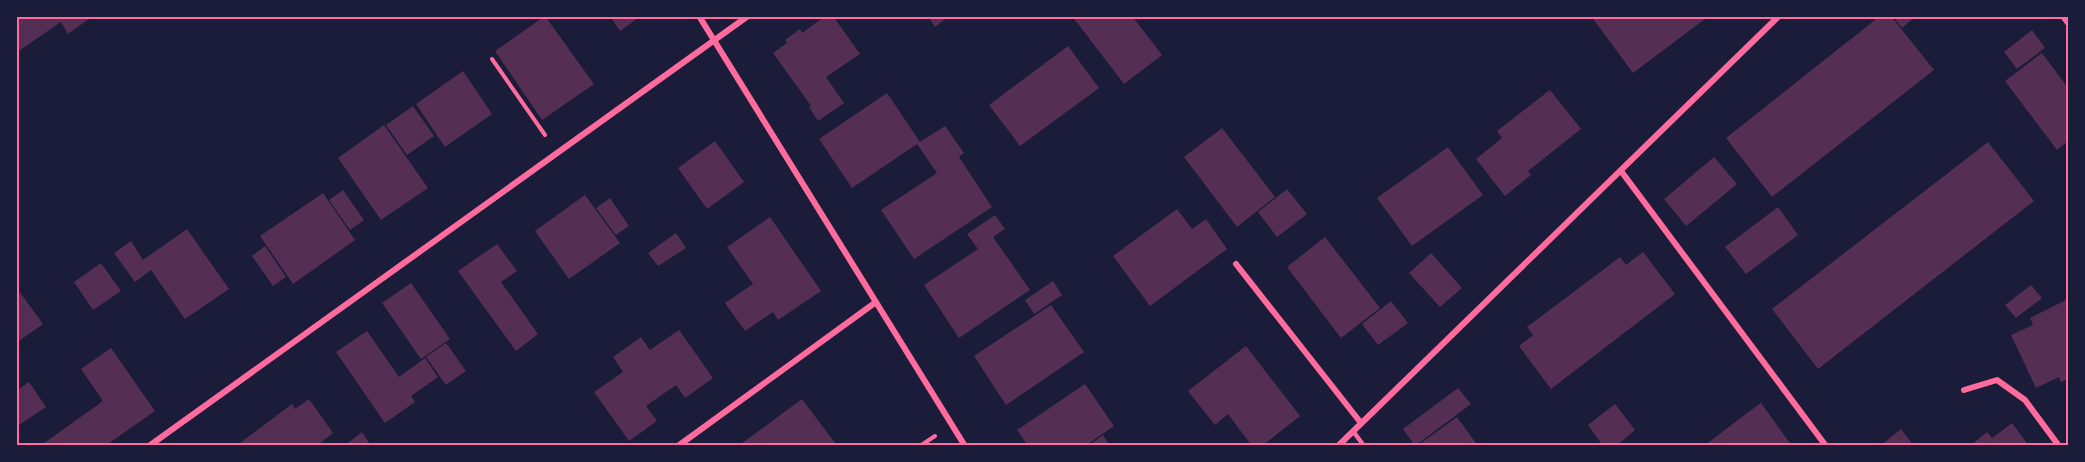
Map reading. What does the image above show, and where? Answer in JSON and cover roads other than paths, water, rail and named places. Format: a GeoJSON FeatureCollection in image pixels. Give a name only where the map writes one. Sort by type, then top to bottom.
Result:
{"type":"FeatureCollection","features":[{"type":"Feature","properties":{"kind":"street"},"geometry":{"type":"LineString","coordinates":[[699,16],[965,446]]}},
{"type":"Feature","properties":{"kind":"street"},"geometry":{"type":"LineString","coordinates":[[149,446],[748,16]]}},
{"type":"Feature","properties":{"kind":"street"},"geometry":{"type":"LineString","coordinates":[[1338,446],[1779,16]]}},
{"type":"Feature","properties":{"kind":"street"},"geometry":{"type":"LineString","coordinates":[[2063,16],[2068,23]]}},
{"type":"Feature","properties":{"kind":"street"},"geometry":{"type":"LineString","coordinates":[[1621,171],[1826,446]]}},
{"type":"Feature","properties":{"kind":"street"},"geometry":{"type":"LineString","coordinates":[[1236,264],[1361,423]]}},
{"type":"Feature","properties":{"kind":"street"},"geometry":{"type":"LineString","coordinates":[[678,446],[876,302]]}},
{"type":"Feature","properties":{"kind":"street"},"geometry":{"type":"LineString","coordinates":[[1964,390],[1997,380],[2025,400],[2059,446]]}},
{"type":"Feature","properties":{"kind":"lane"},"geometry":{"type":"LineString","coordinates":[[1353,431],[1364,446]]}}]}
